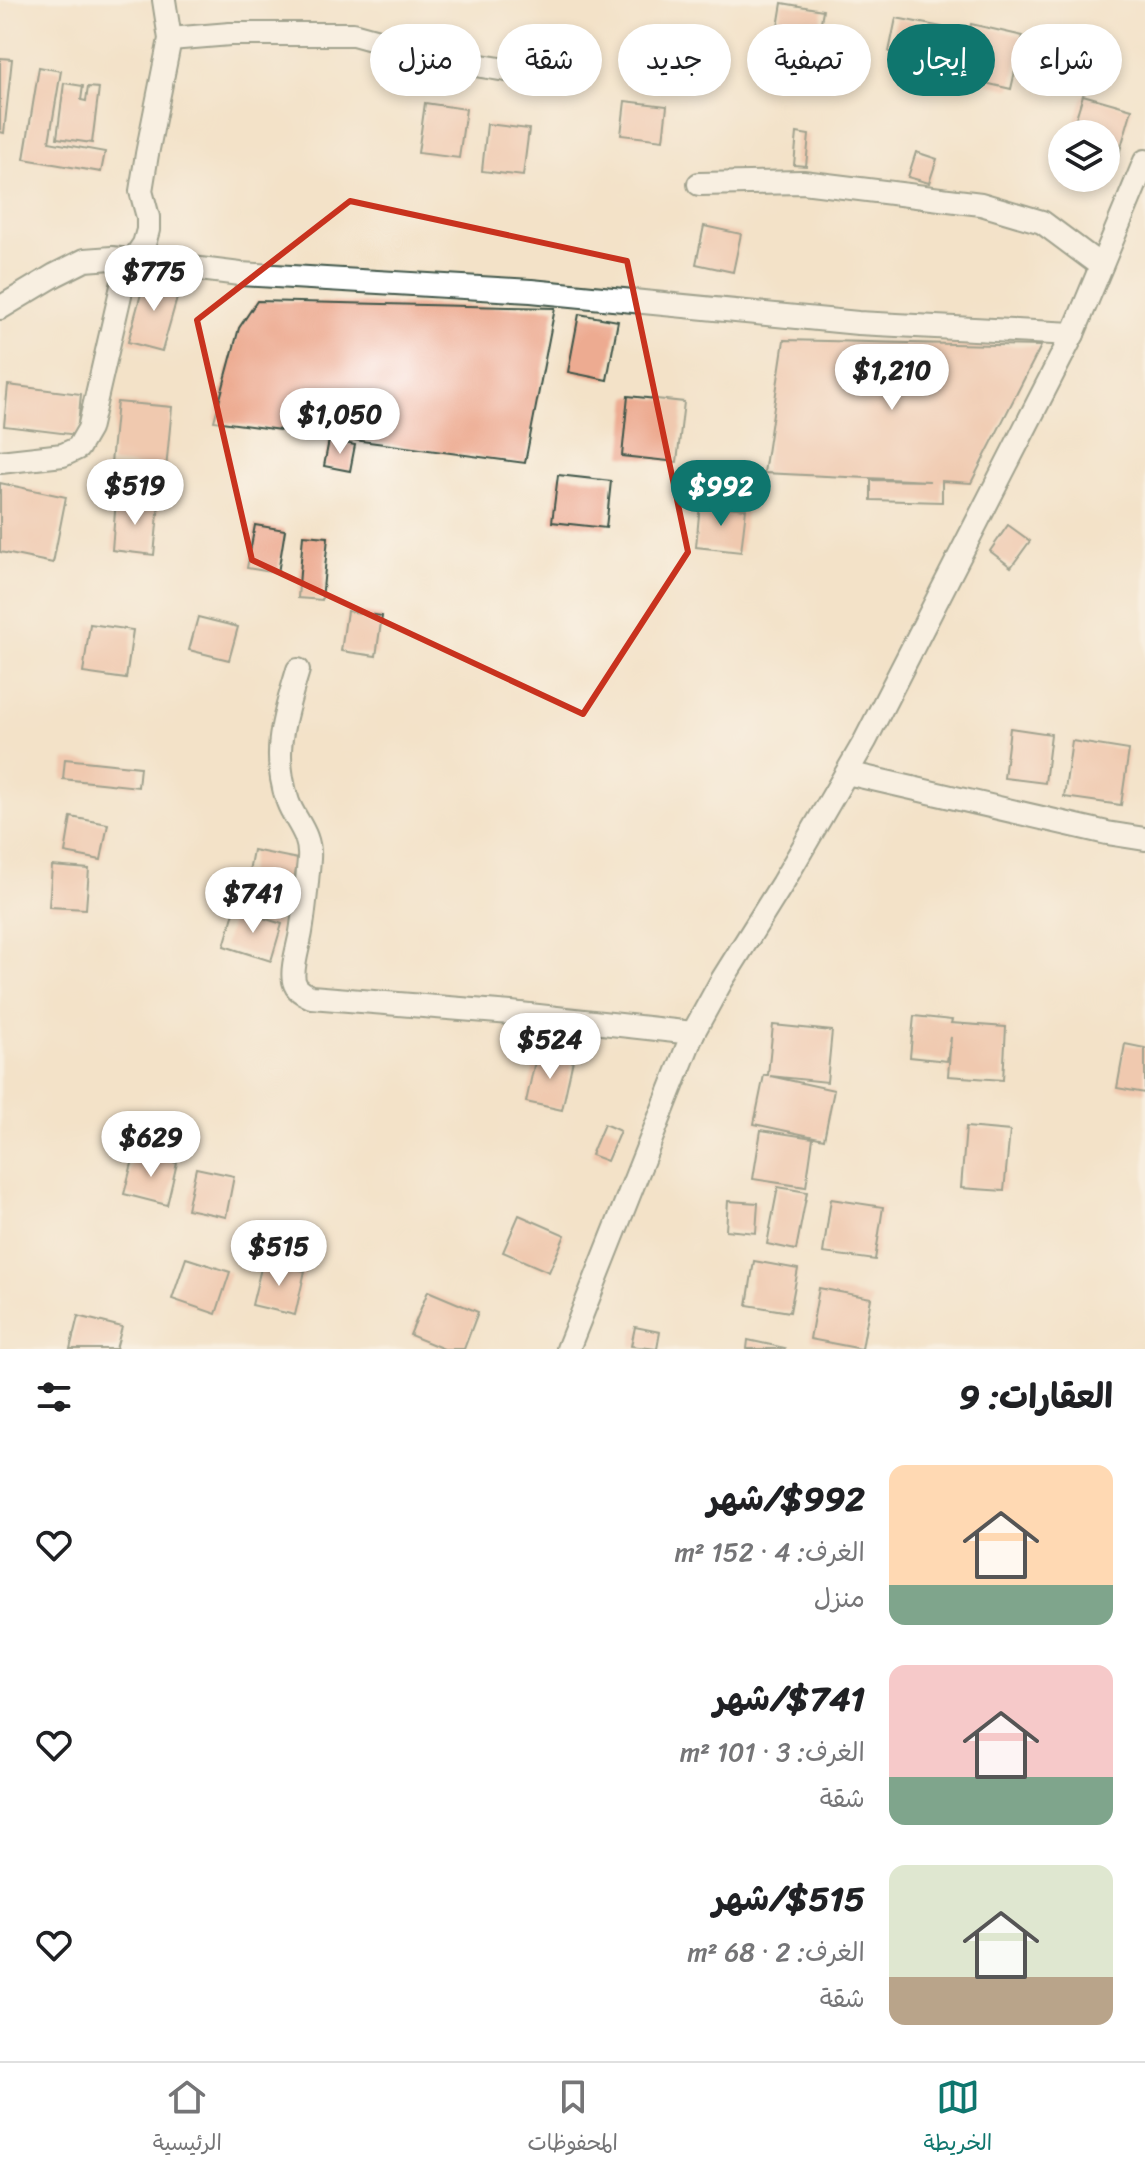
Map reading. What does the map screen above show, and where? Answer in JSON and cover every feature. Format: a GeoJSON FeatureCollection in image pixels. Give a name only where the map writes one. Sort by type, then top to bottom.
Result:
{"type":"FeatureCollection","features":[{"type":"Feature","properties":{"kind":"street"},"geometry":{"type":"LineString","coordinates":[[0,462],[63,455],[78,448],[89,429],[123,282],[144,244],[148,230],[141,191],[170,39],[164,0]]}},
{"type":"Feature","properties":{"kind":"street"},"geometry":{"type":"LineString","coordinates":[[170,39],[230,34],[353,34],[451,61],[497,68]]}},
{"type":"Feature","properties":{"kind":"street"},"geometry":{"type":"LineString","coordinates":[[568,1349],[693,1033],[865,741],[1073,334],[1145,161]]}},
{"type":"Feature","properties":{"kind":"street"},"geometry":{"type":"LineString","coordinates":[[699,184],[803,182],[981,204],[1042,222],[1101,266]]}},
{"type":"Feature","properties":{"kind":"street"},"geometry":{"type":"LineString","coordinates":[[0,308],[85,260],[112,258],[240,274],[531,291],[858,323],[1073,334]]}},
{"type":"Feature","properties":{"kind":"street"},"geometry":{"type":"LineString","coordinates":[[298,670],[280,731],[280,774],[290,806],[302,825],[310,853],[295,962],[294,981],[301,992],[311,997],[511,1013],[693,1033]]}},
{"type":"Feature","properties":{"kind":"street"},"geometry":{"type":"LineString","coordinates":[[847,773],[1145,839]]}},
{"type":"Feature","properties":{"kind":"highlighted area"},"geometry":{"type":"Polygon","coordinates":[[[350,201],[627,261],[688,552],[583,714],[252,560],[197,320],[350,201]]]}},
{"type":"Feature","properties":{"kind":"building"},"geometry":{"type":"Polygon","coordinates":[[[782,3],[823,10],[821,24],[778,24],[782,3]]]}},
{"type":"Feature","properties":{"kind":"building"},"geometry":{"type":"Polygon","coordinates":[[[896,18],[927,24],[895,24],[896,18]]]}},
{"type":"Feature","properties":{"kind":"building"},"geometry":{"type":"Polygon","coordinates":[[[995,30],[1011,33],[1011,89],[995,85],[995,30]]]}},
{"type":"Feature","properties":{"kind":"building"},"geometry":{"type":"Polygon","coordinates":[[[0,58],[12,59],[4,133],[0,132],[0,58]]]}},
{"type":"Feature","properties":{"kind":"building"},"geometry":{"type":"Polygon","coordinates":[[[39,67],[61,71],[49,142],[105,152],[101,172],[24,159],[39,67]]]}},
{"type":"Feature","properties":{"kind":"building"},"geometry":{"type":"Polygon","coordinates":[[[64,83],[83,86],[81,100],[86,101],[88,87],[99,88],[92,143],[57,138],[64,83]]]}},
{"type":"Feature","properties":{"kind":"building"},"geometry":{"type":"Polygon","coordinates":[[[1083,96],[1132,109],[1120,151],[1120,120],[1075,120],[1083,96]]]}},
{"type":"Feature","properties":{"kind":"building"},"geometry":{"type":"Polygon","coordinates":[[[625,101],[667,106],[663,140],[621,135],[625,101]]]}},
{"type":"Feature","properties":{"kind":"building"},"geometry":{"type":"Polygon","coordinates":[[[425,103],[466,109],[459,158],[418,153],[425,103]]]}},
{"type":"Feature","properties":{"kind":"building"},"geometry":{"type":"Polygon","coordinates":[[[487,124],[529,129],[523,176],[482,171],[487,124]]]}},
{"type":"Feature","properties":{"kind":"building"},"geometry":{"type":"Polygon","coordinates":[[[797,133],[809,135],[806,166],[794,165],[797,133]]]}},
{"type":"Feature","properties":{"kind":"building"},"geometry":{"type":"Polygon","coordinates":[[[916,152],[937,159],[929,183],[908,177],[916,152]]]}},
{"type":"Feature","properties":{"kind":"building"},"geometry":{"type":"Polygon","coordinates":[[[704,226],[741,234],[733,272],[696,264],[704,226]]]}},
{"type":"Feature","properties":{"kind":"building"},"geometry":{"type":"Polygon","coordinates":[[[146,275],[181,284],[162,351],[128,342],[146,275]]]}},
{"type":"Feature","properties":{"kind":"building"},"geometry":{"type":"Polygon","coordinates":[[[257,301],[555,308],[525,463],[214,421],[239,328],[257,301]]]}},
{"type":"Feature","properties":{"kind":"building"},"geometry":{"type":"Polygon","coordinates":[[[579,314],[618,321],[607,380],[568,372],[579,314]]]}},
{"type":"Feature","properties":{"kind":"building"},"geometry":{"type":"Polygon","coordinates":[[[784,340],[1041,346],[971,483],[942,481],[942,502],[871,500],[871,480],[930,481],[764,473],[784,340]]]}},
{"type":"Feature","properties":{"kind":"building"},"geometry":{"type":"Polygon","coordinates":[[[8,385],[81,394],[77,435],[4,426],[8,385]]]}},
{"type":"Feature","properties":{"kind":"building"},"geometry":{"type":"Polygon","coordinates":[[[628,396],[684,402],[677,462],[622,456],[628,396]]]}},
{"type":"Feature","properties":{"kind":"building"},"geometry":{"type":"Polygon","coordinates":[[[117,402],[172,407],[166,469],[111,463],[117,402]]]}},
{"type":"Feature","properties":{"kind":"building"},"geometry":{"type":"Polygon","coordinates":[[[329,440],[355,445],[350,471],[324,466],[329,440]]]}},
{"type":"Feature","properties":{"kind":"building"},"geometry":{"type":"Polygon","coordinates":[[[558,475],[611,481],[606,528],[552,522],[558,475]]]}},
{"type":"Feature","properties":{"kind":"building"},"geometry":{"type":"Polygon","coordinates":[[[0,483],[66,497],[53,563],[0,552],[0,483]]]}},
{"type":"Feature","properties":{"kind":"building"},"geometry":{"type":"Polygon","coordinates":[[[116,499],[159,503],[154,555],[112,550],[116,499]]]}},
{"type":"Feature","properties":{"kind":"building"},"geometry":{"type":"Polygon","coordinates":[[[700,504],[746,509],[741,552],[696,547],[700,504]]]}},
{"type":"Feature","properties":{"kind":"building"},"geometry":{"type":"Polygon","coordinates":[[[255,525],[285,530],[278,573],[247,568],[255,525]]]}},
{"type":"Feature","properties":{"kind":"building"},"geometry":{"type":"Polygon","coordinates":[[[1008,525],[1030,541],[1011,567],[990,551],[1008,525]]]}},
{"type":"Feature","properties":{"kind":"building"},"geometry":{"type":"Polygon","coordinates":[[[303,535],[328,537],[322,600],[298,598],[303,535]]]}},
{"type":"Feature","properties":{"kind":"building"},"geometry":{"type":"Polygon","coordinates":[[[347,611],[382,616],[376,656],[341,651],[347,611]]]}},
{"type":"Feature","properties":{"kind":"building"},"geometry":{"type":"Polygon","coordinates":[[[198,617],[238,627],[229,660],[189,650],[198,617]]]}},
{"type":"Feature","properties":{"kind":"building"},"geometry":{"type":"Polygon","coordinates":[[[90,624],[133,630],[126,679],[83,673],[90,624]]]}},
{"type":"Feature","properties":{"kind":"building"},"geometry":{"type":"Polygon","coordinates":[[[1010,728],[1051,734],[1045,783],[1004,778],[1010,728]]]}},
{"type":"Feature","properties":{"kind":"building"},"geometry":{"type":"Polygon","coordinates":[[[1072,741],[1129,750],[1121,805],[1064,797],[1072,741]]]}},
{"type":"Feature","properties":{"kind":"building"},"geometry":{"type":"Polygon","coordinates":[[[65,759],[140,767],[138,787],[63,779],[65,759]]]}},
{"type":"Feature","properties":{"kind":"building"},"geometry":{"type":"Polygon","coordinates":[[[71,817],[108,824],[101,860],[65,853],[71,817]]]}},
{"type":"Feature","properties":{"kind":"building"},"geometry":{"type":"Polygon","coordinates":[[[253,850],[298,859],[292,890],[247,882],[253,850]]]}},
{"type":"Feature","properties":{"kind":"building"},"geometry":{"type":"Polygon","coordinates":[[[52,866],[89,869],[86,909],[49,907],[52,866]]]}},
{"type":"Feature","properties":{"kind":"building"},"geometry":{"type":"Polygon","coordinates":[[[235,909],[282,924],[271,961],[224,946],[235,909]]]}},
{"type":"Feature","properties":{"kind":"building"},"geometry":{"type":"Polygon","coordinates":[[[914,1016],[952,1020],[951,1023],[1006,1027],[1003,1080],[948,1076],[951,1037],[947,1061],[910,1057],[914,1016]]]}},
{"type":"Feature","properties":{"kind":"building"},"geometry":{"type":"Polygon","coordinates":[[[773,1025],[832,1031],[827,1082],[770,1076],[834,1090],[824,1139],[754,1124],[764,1075],[768,1075],[773,1025]]]}},
{"type":"Feature","properties":{"kind":"building"},"geometry":{"type":"Polygon","coordinates":[[[1125,1044],[1145,1048],[1145,1093],[1117,1088],[1125,1044]]]}},
{"type":"Feature","properties":{"kind":"building"},"geometry":{"type":"Polygon","coordinates":[[[537,1052],[573,1060],[562,1110],[526,1102],[537,1052]]]}},
{"type":"Feature","properties":{"kind":"building"},"geometry":{"type":"Polygon","coordinates":[[[604,1124],[620,1131],[607,1161],[591,1155],[604,1124]]]}},
{"type":"Feature","properties":{"kind":"building"},"geometry":{"type":"Polygon","coordinates":[[[966,1127],[1010,1131],[1004,1191],[961,1188],[966,1127]]]}},
{"type":"Feature","properties":{"kind":"building"},"geometry":{"type":"Polygon","coordinates":[[[761,1130],[813,1138],[806,1187],[753,1179],[761,1130]]]}},
{"type":"Feature","properties":{"kind":"building"},"geometry":{"type":"Polygon","coordinates":[[[135,1152],[177,1163],[167,1205],[124,1194],[135,1152]]]}},
{"type":"Feature","properties":{"kind":"building"},"geometry":{"type":"Polygon","coordinates":[[[196,1168],[234,1176],[226,1217],[187,1209],[196,1168]]]}},
{"type":"Feature","properties":{"kind":"building"},"geometry":{"type":"Polygon","coordinates":[[[778,1187],[807,1192],[796,1250],[767,1244],[778,1187]]]}},
{"type":"Feature","properties":{"kind":"building"},"geometry":{"type":"Polygon","coordinates":[[[831,1199],[883,1207],[875,1260],[823,1253],[831,1199]]]}},
{"type":"Feature","properties":{"kind":"building"},"geometry":{"type":"Polygon","coordinates":[[[728,1201],[758,1203],[756,1233],[726,1230],[728,1201]]]}},
{"type":"Feature","properties":{"kind":"building"},"geometry":{"type":"Polygon","coordinates":[[[519,1215],[565,1235],[549,1272],[503,1252],[519,1215]]]}},
{"type":"Feature","properties":{"kind":"building"},"geometry":{"type":"Polygon","coordinates":[[[186,1258],[230,1272],[216,1314],[172,1299],[186,1258]]]}},
{"type":"Feature","properties":{"kind":"building"},"geometry":{"type":"Polygon","coordinates":[[[263,1260],[305,1271],[295,1315],[252,1305],[263,1260]]]}},
{"type":"Feature","properties":{"kind":"building"},"geometry":{"type":"Polygon","coordinates":[[[754,1261],[798,1269],[790,1312],[747,1305],[754,1261]]]}},
{"type":"Feature","properties":{"kind":"building"},"geometry":{"type":"Polygon","coordinates":[[[819,1288],[871,1298],[862,1349],[810,1339],[819,1288]]]}},
{"type":"Feature","properties":{"kind":"building"},"geometry":{"type":"Polygon","coordinates":[[[428,1291],[478,1312],[464,1349],[444,1349],[410,1335],[428,1291]]]}},
{"type":"Feature","properties":{"kind":"building"},"geometry":{"type":"Polygon","coordinates":[[[78,1316],[122,1327],[116,1349],[70,1349],[78,1316]]]}},
{"type":"Feature","properties":{"kind":"building"},"geometry":{"type":"Polygon","coordinates":[[[635,1327],[660,1332],[657,1349],[631,1346],[635,1327]]]}},
{"type":"Feature","properties":{"kind":"building"},"geometry":{"type":"Polygon","coordinates":[[[748,1340],[785,1348],[747,1349],[748,1340]]]}}]}
